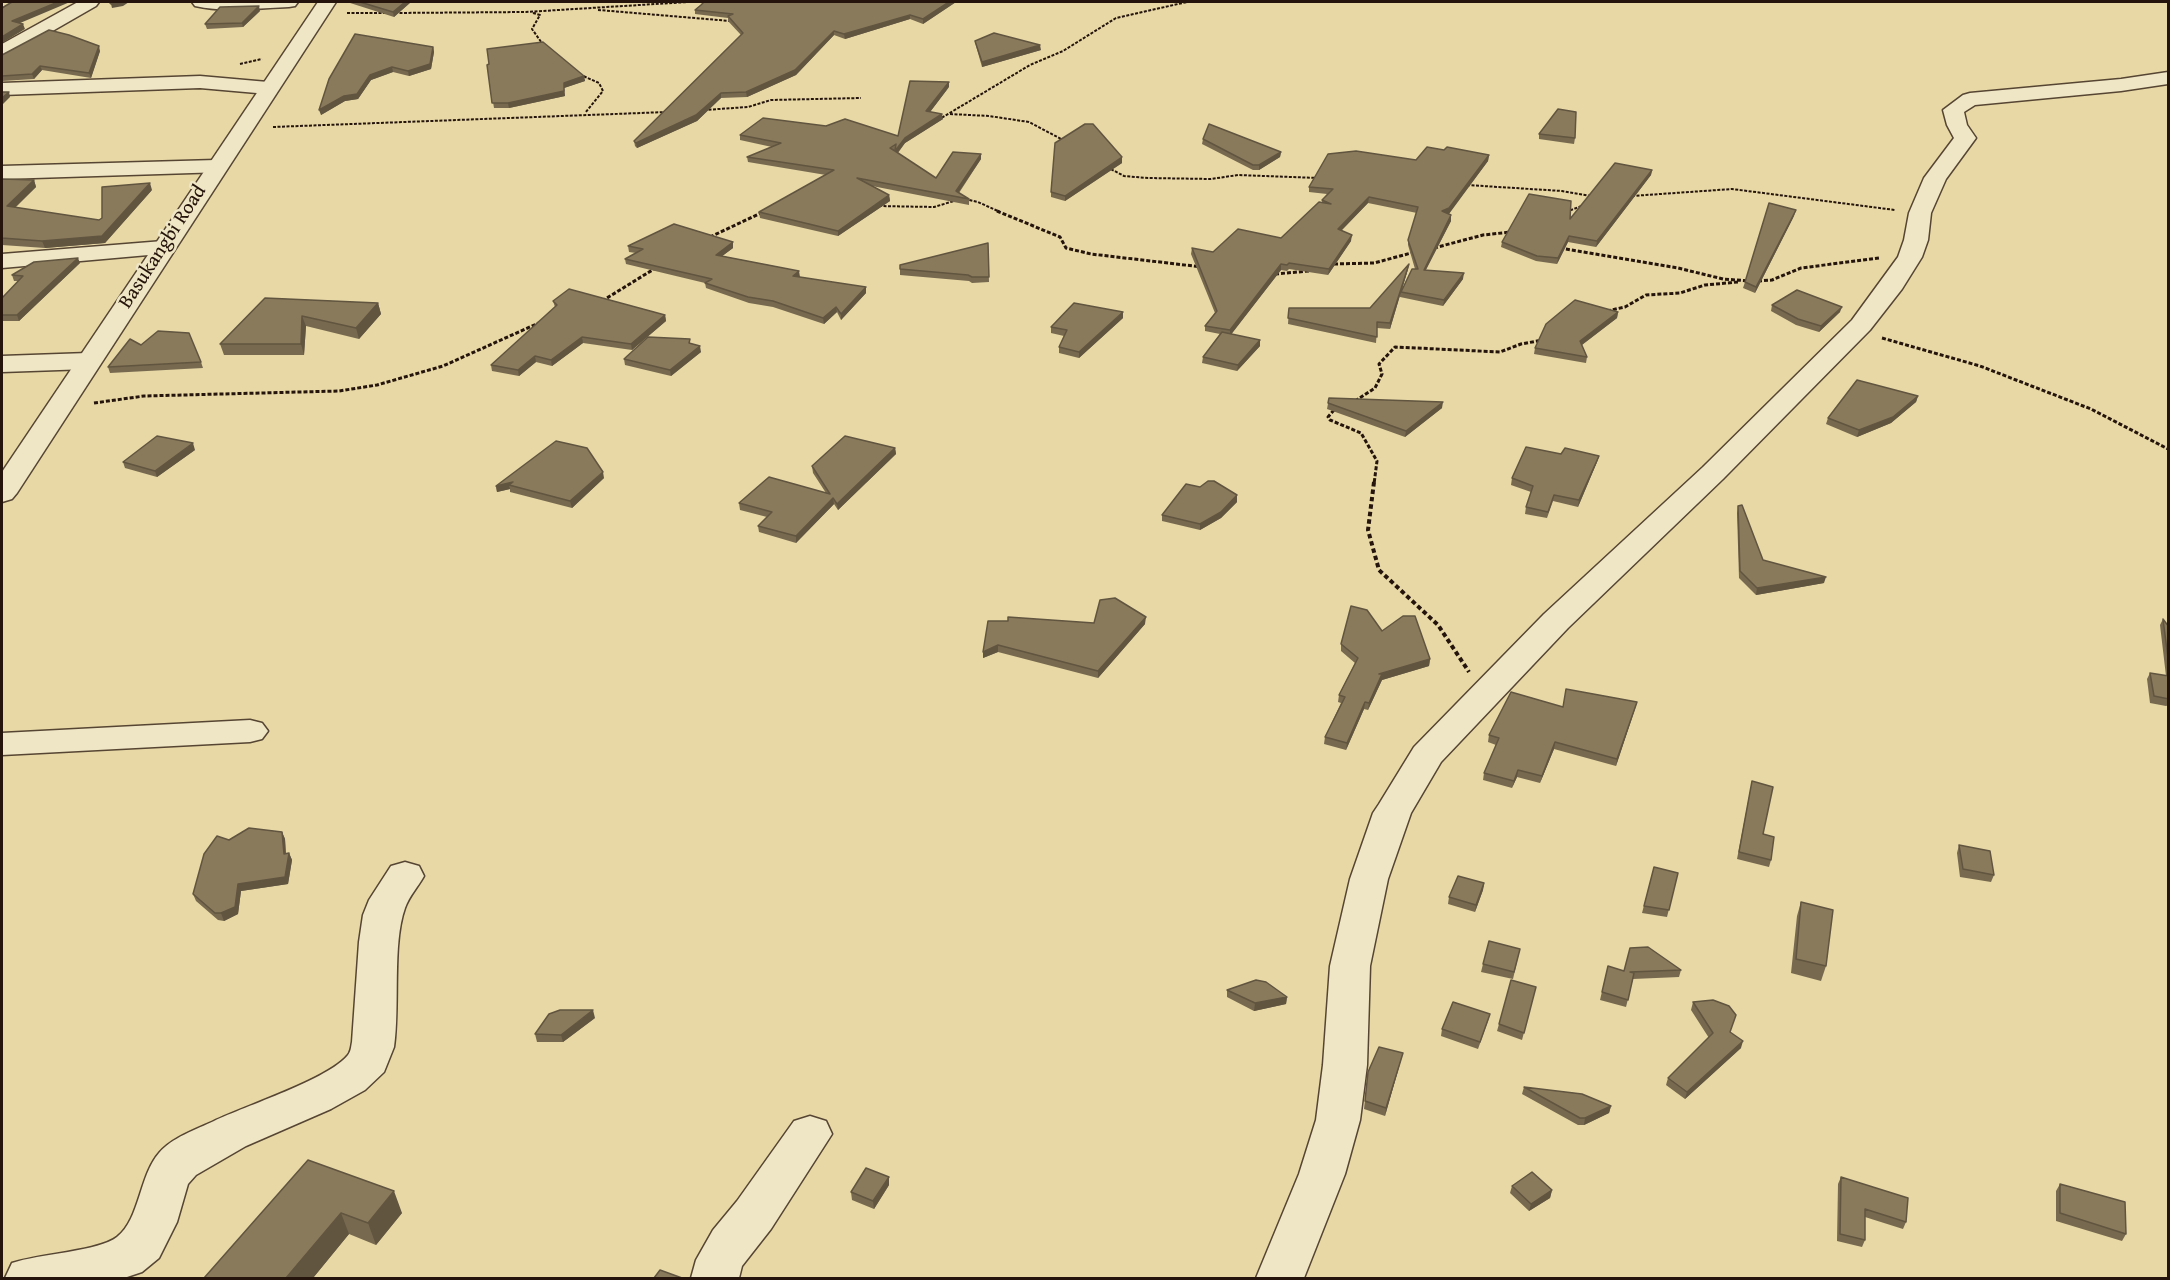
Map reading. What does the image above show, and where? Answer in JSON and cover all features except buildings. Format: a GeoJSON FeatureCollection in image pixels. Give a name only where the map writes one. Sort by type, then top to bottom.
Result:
{"type":"FeatureCollection","features":[{"type":"Feature","properties":{"kind":"street"},"geometry":{"type":"LineString","coordinates":[[2,52],[90,2]]}},
{"type":"Feature","properties":{"kind":"street"},"geometry":{"type":"LineString","coordinates":[[201,2],[223,4],[289,2]]}},
{"type":"Feature","properties":{"kind":"street","name":"Basukangbi Road"},"geometry":{"type":"LineString","coordinates":[[2,493],[323,7]]}},
{"type":"Feature","properties":{"kind":"street"},"geometry":{"type":"LineString","coordinates":[[1280,1278],[1322,1174],[1338,1120],[1345,1065],[1350,966],[1369,879],[1392,813],[1427,755],[1556,621],[1704,481],[1855,331],[1893,284],[1910,257],[1916,240],[1920,213],[1935,178],[1965,138],[1957,125],[1953,110],[1970,99],[2121,85],[2169,78]]}},
{"type":"Feature","properties":{"kind":"street"},"geometry":{"type":"LineString","coordinates":[[2,89],[200,81],[268,88]]}},
{"type":"Feature","properties":{"kind":"street"},"geometry":{"type":"LineString","coordinates":[[2,173],[216,166]]}},
{"type":"Feature","properties":{"kind":"street"},"geometry":{"type":"LineString","coordinates":[[2,261],[163,248]]}},
{"type":"Feature","properties":{"kind":"street"},"geometry":{"type":"LineString","coordinates":[[2,364],[88,362]]}},
{"type":"Feature","properties":{"kind":"street"},"geometry":{"type":"LineString","coordinates":[[2,744],[250,731]]}},
{"type":"Feature","properties":{"kind":"street"},"geometry":{"type":"LineString","coordinates":[[29,1278],[115,1261],[134,1253],[145,1239],[165,1183],[176,1165],[249,1124],[340,1084],[368,1063],[372,1053],[379,998],[383,914],[392,894],[405,876]]}},
{"type":"Feature","properties":{"kind":"street"},"geometry":{"type":"LineString","coordinates":[[715,1278],[719,1260],[758,1210],[810,1134]]}},
{"type":"Feature","properties":{"kind":"path"},"geometry":{"type":"LineString","coordinates":[[323,7],[526,12],[688,2]]}},
{"type":"Feature","properties":{"kind":"path"},"geometry":{"type":"LineString","coordinates":[[933,123],[1030,65],[1063,51],[1116,18],[1187,2]]}},
{"type":"Feature","properties":{"kind":"path"},"geometry":{"type":"LineString","coordinates":[[581,8],[737,22]]}},
{"type":"Feature","properties":{"kind":"path"},"geometry":{"type":"LineString","coordinates":[[526,12],[540,15],[532,29],[548,51]]}},
{"type":"Feature","properties":{"kind":"path"},"geometry":{"type":"LineString","coordinates":[[557,56],[566,60],[581,75],[599,83],[603,91],[584,114]]}},
{"type":"Feature","properties":{"kind":"path"},"geometry":{"type":"LineString","coordinates":[[696,111],[748,107],[771,100],[861,98]]}},
{"type":"Feature","properties":{"kind":"path"},"geometry":{"type":"LineString","coordinates":[[241,128],[675,112]]}},
{"type":"Feature","properties":{"kind":"path"},"geometry":{"type":"LineString","coordinates":[[949,114],[989,116],[1029,122],[1065,141]]}},
{"type":"Feature","properties":{"kind":"path"},"geometry":{"type":"LineString","coordinates":[[1101,165],[1124,176],[1148,178],[1211,179],[1238,175],[1322,178]]}},
{"type":"Feature","properties":{"kind":"path"},"geometry":{"type":"LineString","coordinates":[[1463,184],[1599,196]]}},
{"type":"Feature","properties":{"kind":"path"},"geometry":{"type":"LineString","coordinates":[[1632,196],[1732,189],[1920,213]]}},
{"type":"Feature","properties":{"kind":"path"},"geometry":{"type":"LineString","coordinates":[[876,206],[934,207],[964,199],[978,202],[1060,237],[1066,248],[1091,254],[1204,267]]}},
{"type":"Feature","properties":{"kind":"path"},"geometry":{"type":"LineString","coordinates":[[1563,213],[1590,203]]}},
{"type":"Feature","properties":{"kind":"path"},"geometry":{"type":"LineString","coordinates":[[702,242],[770,208]]}},
{"type":"Feature","properties":{"kind":"path"},"geometry":{"type":"LineString","coordinates":[[1428,249],[1483,235],[1515,231]]}},
{"type":"Feature","properties":{"kind":"path"},"geometry":{"type":"LineString","coordinates":[[1504,234],[1514,236]]}},
{"type":"Feature","properties":{"kind":"path"},"geometry":{"type":"LineString","coordinates":[[1554,246],[1596,256],[1631,259],[1674,267],[1738,282]]}},
{"type":"Feature","properties":{"kind":"path"},"geometry":{"type":"LineString","coordinates":[[1328,265],[1338,262],[1374,263],[1419,252]]}},
{"type":"Feature","properties":{"kind":"path"},"geometry":{"type":"LineString","coordinates":[[1606,312],[1625,307],[1646,295],[1680,293],[1705,285],[1772,280],[1801,268],[1844,261],[1910,257]]}},
{"type":"Feature","properties":{"kind":"path"},"geometry":{"type":"LineString","coordinates":[[598,303],[656,267]]}},
{"type":"Feature","properties":{"kind":"path"},"geometry":{"type":"LineString","coordinates":[[1267,273],[1277,274],[1319,268]]}},
{"type":"Feature","properties":{"kind":"path"},"geometry":{"type":"LineString","coordinates":[[58,407],[144,396],[339,391],[377,385],[444,366],[545,320]]}},
{"type":"Feature","properties":{"kind":"path"},"geometry":{"type":"LineString","coordinates":[[1855,331],[1980,366],[2091,409],[2169,449]]}},
{"type":"Feature","properties":{"kind":"path"},"geometry":{"type":"LineString","coordinates":[[1347,405],[1375,388],[1382,375],[1379,364],[1395,347],[1500,352],[1521,344],[1536,343],[1545,339]]}},
{"type":"Feature","properties":{"kind":"path"},"geometry":{"type":"LineString","coordinates":[[1340,407],[1333,410],[1328,417],[1330,420],[1361,433],[1377,461],[1368,530],[1379,570],[1438,625],[1485,695]]}}]}
